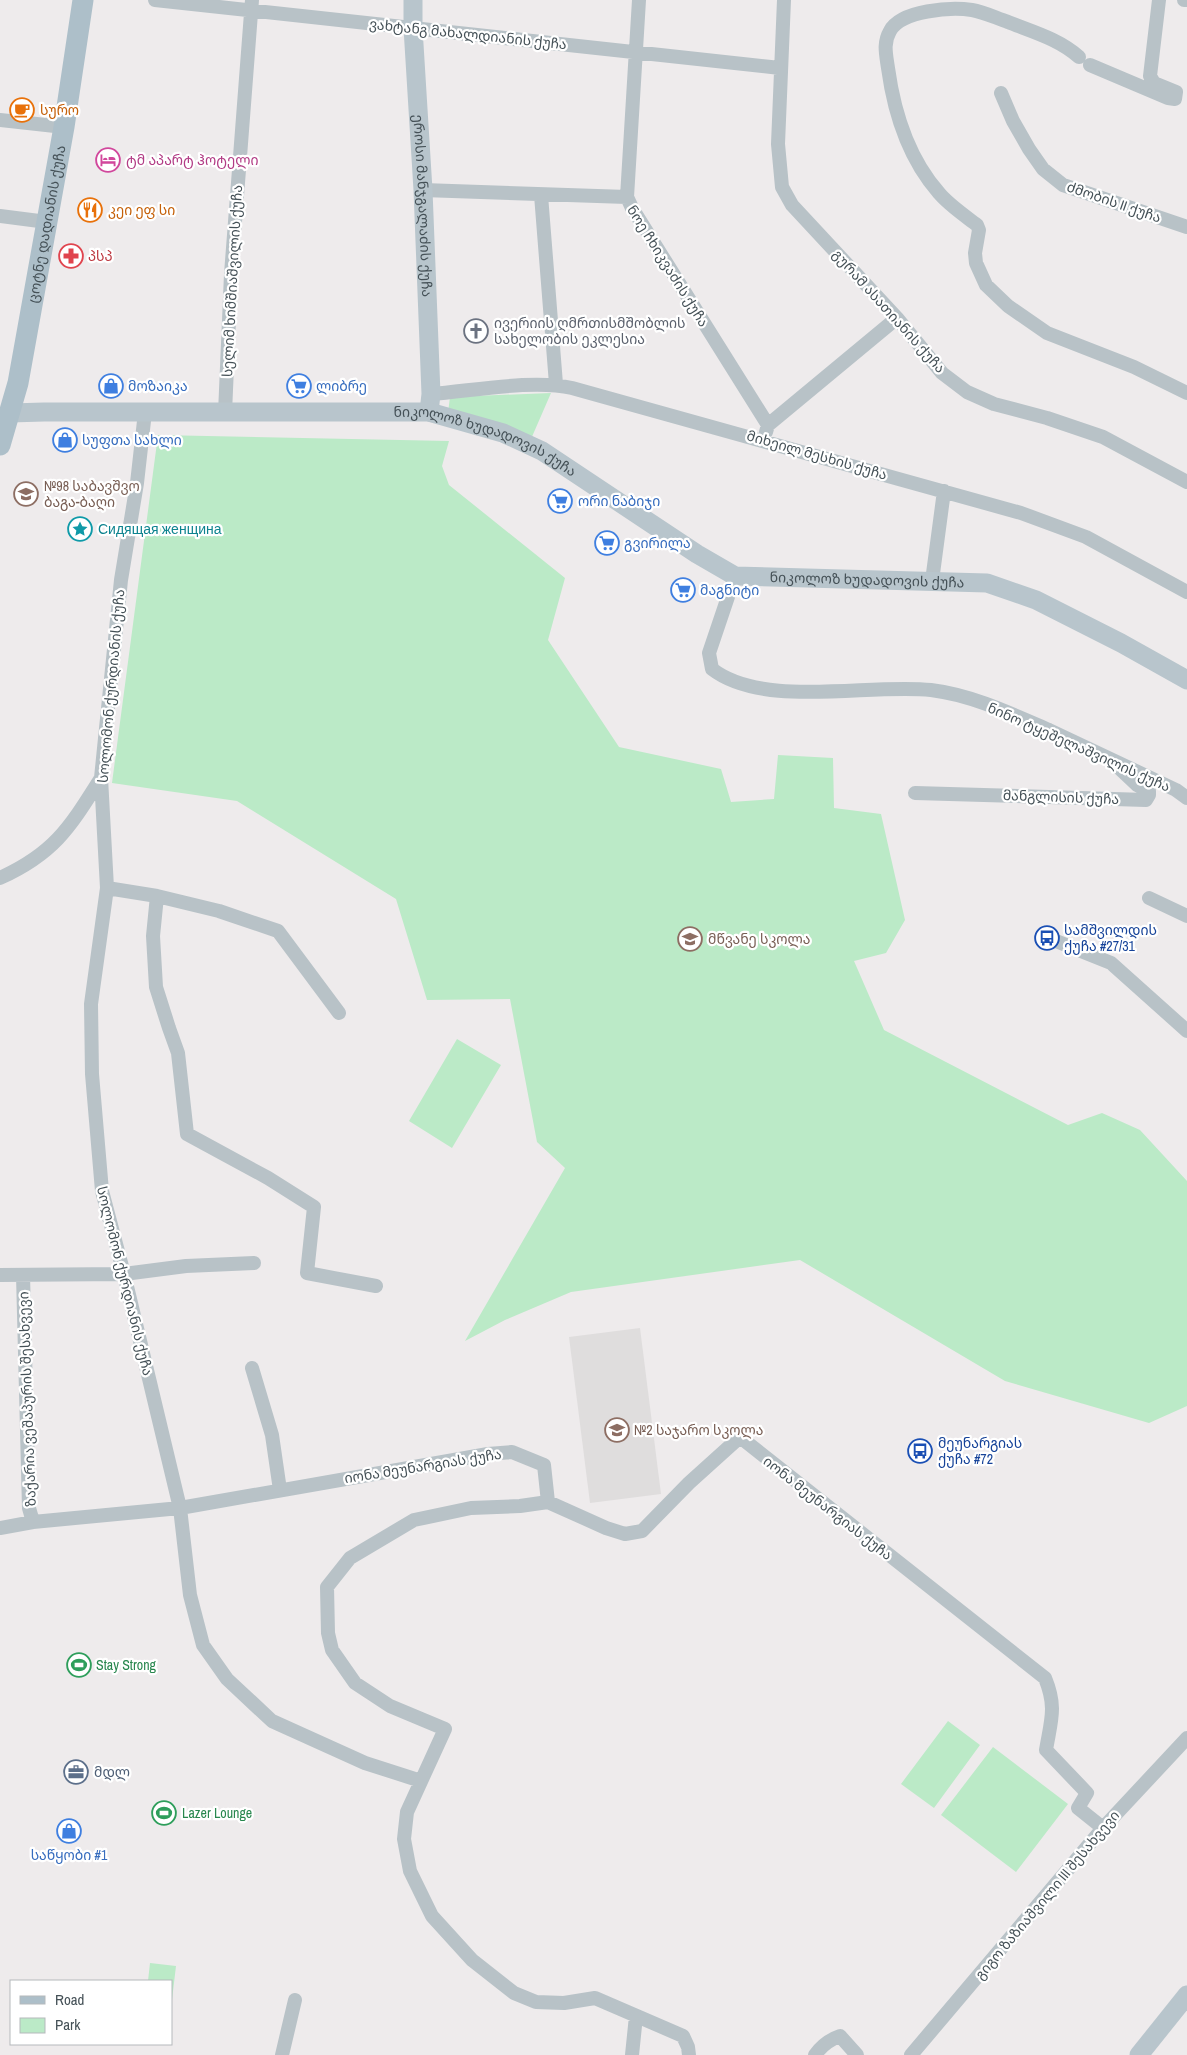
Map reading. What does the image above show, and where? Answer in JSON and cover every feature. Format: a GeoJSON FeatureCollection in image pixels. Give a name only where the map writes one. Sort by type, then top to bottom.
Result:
{"type":"FeatureCollection","features":[{"type":"Feature","properties":{"kind":"main road","name":"ცოტნე დადიანის ქუჩა"},"geometry":{"type":"LineString","coordinates":[[0,445],[5,415],[18,384],[64,127],[83,0]]}},
{"type":"Feature","properties":{"kind":"main road","name":"ეროსი მანჯგალაძის ქუჩა"},"geometry":{"type":"LineString","coordinates":[[413,0],[423,190],[430,403]]}},
{"type":"Feature","properties":{"kind":"main road","name":"ნიკოლოზ ხუდადოვის ქუჩა"},"geometry":{"type":"LineString","coordinates":[[5,415],[144,412],[225,413],[430,403],[542,451],[697,554],[735,576],[987,583],[1036,600],[1187,680]]}},
{"type":"Feature","properties":{"kind":"main road"},"geometry":{"type":"LineString","coordinates":[[1139,2055],[1187,1994]]}},
{"type":"Feature","properties":{"kind":"street","name":"ვახტანგ მახალდიანის ქუჩა"},"geometry":{"type":"LineString","coordinates":[[155,0],[251,5],[413,28],[780,68]]}},
{"type":"Feature","properties":{"kind":"street","name":"ნოე ჩხიკვაძის ქუჩა"},"geometry":{"type":"LineString","coordinates":[[639,0],[627,197],[632,208],[768,425]]}},
{"type":"Feature","properties":{"kind":"street","name":"გურამ ასათიანის ქუჩა"},"geometry":{"type":"LineString","coordinates":[[784,0],[778,144],[782,186],[792,205],[897,318],[942,373],[967,392],[994,404],[1046,418],[1103,437],[1187,482]]}},
{"type":"Feature","properties":{"kind":"street"},"geometry":{"type":"LineString","coordinates":[[1159,0],[1150,76],[1154,83],[1176,92],[1182,99]]}},
{"type":"Feature","properties":{"kind":"street","name":"სელიმ ხიმშიაშვილის ქუჩა"},"geometry":{"type":"LineString","coordinates":[[225,413],[230,274],[251,5]]}},
{"type":"Feature","properties":{"kind":"street"},"geometry":{"type":"LineString","coordinates":[[1182,99],[1173,100],[1085,61],[1070,48],[1052,38],[971,10],[928,11],[910,16],[891,29],[885,47],[890,88],[902,129],[923,171],[939,194],[977,225],[979,230],[975,253],[976,263],[986,285],[1008,306],[1047,333],[1134,367],[1187,393]]}},
{"type":"Feature","properties":{"kind":"street","name":"ძმობის II ქუჩა"},"geometry":{"type":"LineString","coordinates":[[1001,93],[1013,121],[1029,149],[1043,169],[1063,185],[1187,227]]}},
{"type":"Feature","properties":{"kind":"street"},"geometry":{"type":"LineString","coordinates":[[0,120],[64,127]]}},
{"type":"Feature","properties":{"kind":"street"},"geometry":{"type":"LineString","coordinates":[[423,190],[627,197]]}},
{"type":"Feature","properties":{"kind":"street"},"geometry":{"type":"LineString","coordinates":[[541,195],[556,384]]}},
{"type":"Feature","properties":{"kind":"street"},"geometry":{"type":"LineString","coordinates":[[0,216],[47,222]]}},
{"type":"Feature","properties":{"kind":"street"},"geometry":{"type":"LineString","coordinates":[[764,440],[768,425],[897,318]]}},
{"type":"Feature","properties":{"kind":"street","name":"მიხეილ მესხის ქუჩა"},"geometry":{"type":"LineString","coordinates":[[430,403],[556,384],[764,440],[1021,513],[1086,537],[1187,592]]}},
{"type":"Feature","properties":{"kind":"street","name":"სოლომონ ქურდიანის ქუჩა"},"geometry":{"type":"LineString","coordinates":[[144,412],[137,483],[121,580],[101,778],[107,888],[91,1004],[92,1074],[102,1191],[124,1274],[180,1508],[190,1595],[203,1645],[226,1679],[272,1721],[365,1763],[421,1781]]}},
{"type":"Feature","properties":{"kind":"street"},"geometry":{"type":"LineString","coordinates":[[932,581],[944,491]]}},
{"type":"Feature","properties":{"kind":"street","name":"ნინო ტყეშელაშვილის ქუჩა"},"geometry":{"type":"LineString","coordinates":[[735,576],[709,653],[712,669],[722,676],[744,685],[798,692],[931,690],[977,701],[1009,712],[1110,758],[1176,790],[1187,798]]}},
{"type":"Feature","properties":{"kind":"street","name":"მანგლისის ქუჩა"},"geometry":{"type":"LineString","coordinates":[[915,793],[1146,800],[1150,795],[1149,791],[1137,785],[1110,758]]}},
{"type":"Feature","properties":{"kind":"street"},"geometry":{"type":"LineString","coordinates":[[0,878],[20,869],[47,851],[71,826],[101,778]]}},
{"type":"Feature","properties":{"kind":"street"},"geometry":{"type":"LineString","coordinates":[[107,888],[158,896],[219,911],[278,931],[338,1013]]}},
{"type":"Feature","properties":{"kind":"street"},"geometry":{"type":"LineString","coordinates":[[158,896],[153,936],[156,987],[168,1028],[178,1052],[187,1134],[268,1178],[314,1207],[307,1273],[376,1286]]}},
{"type":"Feature","properties":{"kind":"street"},"geometry":{"type":"LineString","coordinates":[[1149,898],[1187,916]]}},
{"type":"Feature","properties":{"kind":"street"},"geometry":{"type":"LineString","coordinates":[[1056,941],[1111,963],[1187,1031]]}},
{"type":"Feature","properties":{"kind":"street"},"geometry":{"type":"LineString","coordinates":[[0,1275],[124,1274],[186,1266],[254,1263]]}},
{"type":"Feature","properties":{"kind":"street","name":"ზაქარია ვეშაპურის შესახვევი"},"geometry":{"type":"LineString","coordinates":[[23,1275],[29,1508],[33,1522]]}},
{"type":"Feature","properties":{"kind":"street"},"geometry":{"type":"LineString","coordinates":[[252,1368],[272,1434],[280,1490]]}},
{"type":"Feature","properties":{"kind":"street","name":"იონა მეუნარგიას ქუჩა"},"geometry":{"type":"LineString","coordinates":[[0,1528],[33,1522],[180,1508],[488,1454],[512,1452],[544,1466],[548,1502],[606,1528],[625,1534],[642,1531],[689,1483],[740,1438],[1045,1678],[1054,1709],[1046,1750],[1087,1793],[1078,1808],[1103,1828]]}},
{"type":"Feature","properties":{"kind":"street"},"geometry":{"type":"LineString","coordinates":[[548,1502],[520,1506],[471,1508],[414,1520],[350,1558],[327,1587],[328,1633],[332,1650],[355,1683],[390,1706],[445,1729],[408,1812],[404,1839],[410,1871],[432,1916],[472,1960],[514,1993],[536,2002],[564,2004],[595,1998],[673,2030],[683,2036],[688,2046],[689,2055]]}},
{"type":"Feature","properties":{"kind":"street","name":"გიგო ზაზიაშვილი III შესახვევი"},"geometry":{"type":"LineString","coordinates":[[911,2055],[1103,1828],[1187,1738]]}},
{"type":"Feature","properties":{"kind":"street"},"geometry":{"type":"LineString","coordinates":[[282,2055],[295,2000]]}},
{"type":"Feature","properties":{"kind":"street"},"geometry":{"type":"LineString","coordinates":[[632,2055],[636,2016]]}},
{"type":"Feature","properties":{"kind":"street"},"geometry":{"type":"LineString","coordinates":[[815,2055],[821,2046],[830,2039],[840,2036],[857,2055]]}},
{"type":"Feature","properties":{"kind":"shaded area","name":"№2 საჯარო სკოლა"},"geometry":{"type":"Polygon","coordinates":[[[640,1328],[661,1494],[590,1503],[569,1337],[640,1328]]]}},
{"type":"Feature","properties":{"kind":"green space"},"geometry":{"type":"Polygon","coordinates":[[[551,393],[531,439],[448,413],[450,397],[551,393]]]}},
{"type":"Feature","properties":{"kind":"green space","name":"მწვანე სკოლა"},"geometry":{"type":"Polygon","coordinates":[[[158,435],[449,441],[442,466],[449,485],[565,578],[548,640],[619,747],[721,769],[731,802],[774,799],[778,755],[833,758],[834,808],[881,814],[905,920],[886,953],[854,961],[884,1030],[1068,1125],[1102,1113],[1140,1130],[1187,1181],[1187,1406],[1149,1423],[1005,1381],[800,1260],[571,1292],[505,1320],[465,1341],[565,1168],[537,1142],[510,999],[427,1000],[396,899],[237,801],[112,783],[158,435]]]}},
{"type":"Feature","properties":{"kind":"green space"},"geometry":{"type":"Polygon","coordinates":[[[457,1039],[501,1065],[452,1148],[409,1121],[457,1039]]]}},
{"type":"Feature","properties":{"kind":"green space"},"geometry":{"type":"Polygon","coordinates":[[[948,1721],[980,1745],[934,1808],[901,1784],[948,1721]]]}},
{"type":"Feature","properties":{"kind":"green space"},"geometry":{"type":"Polygon","coordinates":[[[993,1747],[1068,1804],[1016,1872],[941,1815],[993,1747]]]}},
{"type":"Feature","properties":{"kind":"green space"},"geometry":{"type":"Polygon","coordinates":[[[150,1963],[176,1966],[172,2000],[172,1980],[148,1980],[150,1963]]]}},
{"type":"Feature","properties":{"kind":"place","name":"სურო"},"geometry":{"type":"Point","coordinates":[22,110]}},
{"type":"Feature","properties":{"kind":"place","name":"ტმ აპარტ ჰოტელი"},"geometry":{"type":"Point","coordinates":[108,160]}},
{"type":"Feature","properties":{"kind":"place","name":"კეი ეფ სი"},"geometry":{"type":"Point","coordinates":[90,210]}},
{"type":"Feature","properties":{"kind":"place","name":"პსპ"},"geometry":{"type":"Point","coordinates":[71,256]}},
{"type":"Feature","properties":{"kind":"place","name":"ივერიის ღმრთისმშობლის სახელობის ეკლესია"},"geometry":{"type":"Point","coordinates":[476,331]}},
{"type":"Feature","properties":{"kind":"place","name":"მოზაიკა"},"geometry":{"type":"Point","coordinates":[111,386]}},
{"type":"Feature","properties":{"kind":"place","name":"ლიბრე"},"geometry":{"type":"Point","coordinates":[299,386]}},
{"type":"Feature","properties":{"kind":"place","name":"სუფთა სახლი"},"geometry":{"type":"Point","coordinates":[65,440]}},
{"type":"Feature","properties":{"kind":"place","name":"№98 საბავშვო ბაგა-ბაღი"},"geometry":{"type":"Point","coordinates":[26,494]}},
{"type":"Feature","properties":{"kind":"place","name":"ორი ნაბიჯი"},"geometry":{"type":"Point","coordinates":[560,501]}},
{"type":"Feature","properties":{"kind":"place","name":"Сидящая женщина"},"geometry":{"type":"Point","coordinates":[80,529]}},
{"type":"Feature","properties":{"kind":"place","name":"გვირილა"},"geometry":{"type":"Point","coordinates":[607,543]}},
{"type":"Feature","properties":{"kind":"place","name":"მაგნიტი"},"geometry":{"type":"Point","coordinates":[683,590]}},
{"type":"Feature","properties":{"kind":"place","name":"სამშვილდის ქუჩა #27/31"},"geometry":{"type":"Point","coordinates":[1047,938]}},
{"type":"Feature","properties":{"kind":"place","name":"მწვანე სკოლა"},"geometry":{"type":"Point","coordinates":[690,939]}},
{"type":"Feature","properties":{"kind":"place","name":"№2 საჯარო სკოლა"},"geometry":{"type":"Point","coordinates":[617,1430]}},
{"type":"Feature","properties":{"kind":"place","name":"მეუნარგიას ქუჩა #72"},"geometry":{"type":"Point","coordinates":[920,1451]}},
{"type":"Feature","properties":{"kind":"place","name":"Stay Strong"},"geometry":{"type":"Point","coordinates":[79,1665]}},
{"type":"Feature","properties":{"kind":"place","name":"მდლ"},"geometry":{"type":"Point","coordinates":[76,1772]}},
{"type":"Feature","properties":{"kind":"place","name":"Lazer Lounge"},"geometry":{"type":"Point","coordinates":[164,1813]}},
{"type":"Feature","properties":{"kind":"place","name":"საწყობი #1"},"geometry":{"type":"Point","coordinates":[69,1831]}}]}
